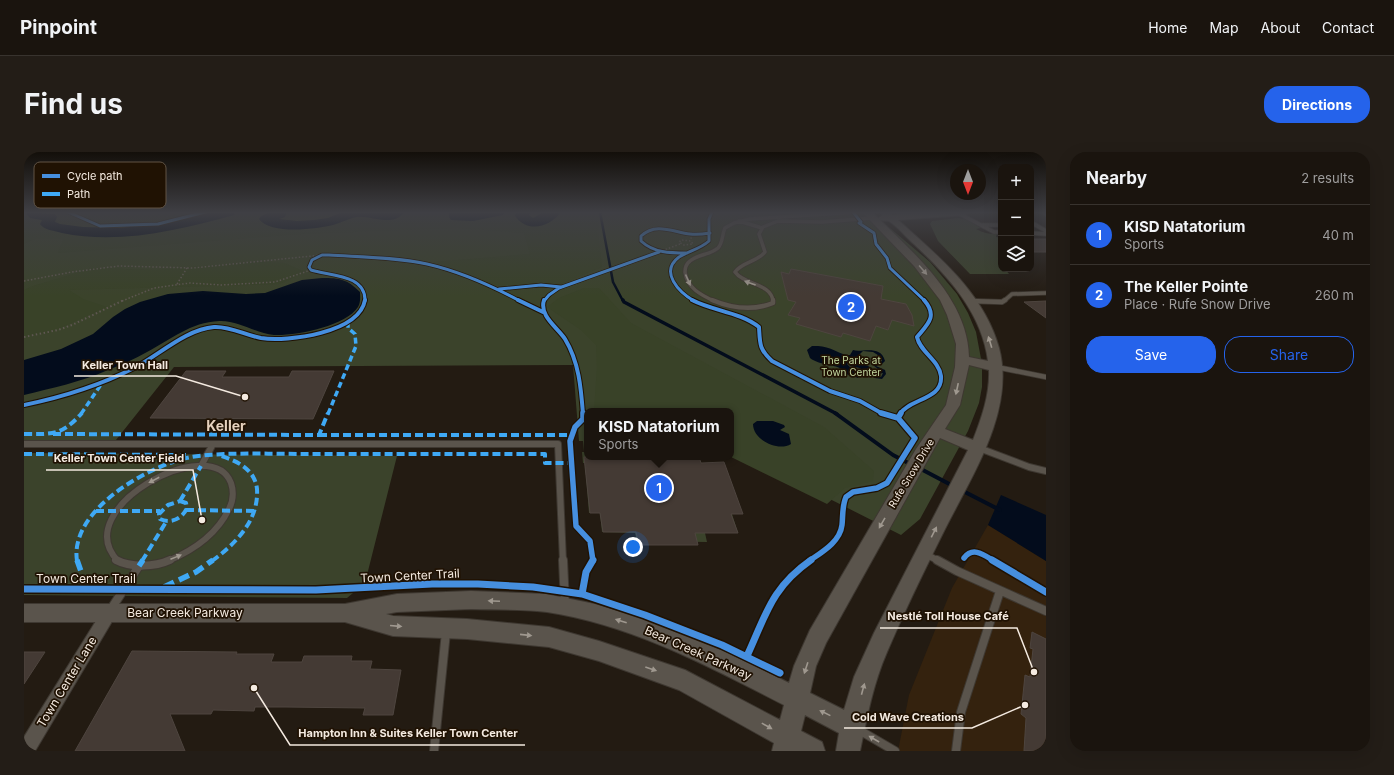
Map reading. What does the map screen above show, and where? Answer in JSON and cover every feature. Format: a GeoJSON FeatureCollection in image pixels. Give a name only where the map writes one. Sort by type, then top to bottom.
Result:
{"type":"FeatureCollection","features":[{"type":"Feature","properties":{"kind":"main road","name":"Rufe Snow Drive"},"geometry":{"type":"LineString","coordinates":[[786,744],[806,666],[818,637],[922,453],[953,405],[962,367],[962,344],[953,315],[945,300],[918,264],[894,240]]}},
{"type":"Feature","properties":{"kind":"main road"},"geometry":{"type":"LineString","coordinates":[[848,751],[868,669],[923,553],[977,448],[994,396],[995,367],[988,336],[982,321],[970,301],[946,271],[913,240]]}},
{"type":"Feature","properties":{"kind":"main road"},"geometry":{"type":"LineString","coordinates":[[962,359],[995,367]]}},
{"type":"Feature","properties":{"kind":"main road"},"geometry":{"type":"LineString","coordinates":[[937,431],[977,448]]}},
{"type":"Feature","properties":{"kind":"main road","name":"Bear Creek Parkway"},"geometry":{"type":"LineString","coordinates":[[24,613],[345,613],[397,604],[472,600],[546,603],[595,613],[655,632],[716,659],[797,700],[853,726]]}},
{"type":"Feature","properties":{"kind":"main road","name":"Bear Creek Parkway"},"geometry":{"type":"LineString","coordinates":[[345,613],[393,626],[447,628],[550,637],[599,651],[685,681],[786,744],[813,751]]}},
{"type":"Feature","properties":{"kind":"street","name":"Town Center Lane"},"geometry":{"type":"LineString","coordinates":[[25,751],[109,613]]}},
{"type":"Feature","properties":{"kind":"lane"},"geometry":{"type":"LineString","coordinates":[[722,240],[716,249],[693,259],[685,268],[685,276],[690,286],[704,296],[724,304],[755,309],[762,308],[773,303],[774,299],[768,290],[743,280],[737,276],[735,272],[742,266],[760,258],[765,252],[761,240]]}},
{"type":"Feature","properties":{"kind":"lane"},"geometry":{"type":"LineString","coordinates":[[970,301],[1002,302],[1012,294],[1046,293]]}},
{"type":"Feature","properties":{"kind":"lane"},"geometry":{"type":"LineString","coordinates":[[995,367],[1046,377]]}},
{"type":"Feature","properties":{"kind":"lane"},"geometry":{"type":"LineString","coordinates":[[24,444],[558,444],[566,607]]}},
{"type":"Feature","properties":{"kind":"lane"},"geometry":{"type":"LineString","coordinates":[[201,466],[214,444]]}},
{"type":"Feature","properties":{"kind":"lane"},"geometry":{"type":"LineString","coordinates":[[977,448],[1029,467],[1046,471]]}},
{"type":"Feature","properties":{"kind":"lane"},"geometry":{"type":"LineString","coordinates":[[201,466],[220,471],[228,477],[232,484],[232,502],[227,513],[211,533],[198,545],[184,554],[167,561],[139,566],[117,561],[108,548],[106,537],[112,518],[126,501],[148,483],[174,470],[201,466]]}},
{"type":"Feature","properties":{"kind":"lane"},"geometry":{"type":"LineString","coordinates":[[923,553],[957,571],[1046,611]]}},
{"type":"Feature","properties":{"kind":"lane"},"geometry":{"type":"LineString","coordinates":[[109,613],[139,566]]}},
{"type":"Feature","properties":{"kind":"lane"},"geometry":{"type":"LineString","coordinates":[[956,751],[961,712],[1000,591]]}},
{"type":"Feature","properties":{"kind":"lane"},"geometry":{"type":"LineString","coordinates":[[434,751],[447,628]]}},
{"type":"Feature","properties":{"kind":"lane"},"geometry":{"type":"LineString","coordinates":[[853,726],[894,751]]}},
{"type":"Feature","properties":{"kind":"path"},"geometry":{"type":"LineString","coordinates":[[681,244],[680,242],[682,240],[692,242],[693,244],[691,245]]}},
{"type":"Feature","properties":{"kind":"path"},"geometry":{"type":"LineString","coordinates":[[659,252],[681,244],[695,247]]}},
{"type":"Feature","properties":{"kind":"path"},"geometry":{"type":"LineString","coordinates":[[653,252],[675,253]]}},
{"type":"Feature","properties":{"kind":"path"},"geometry":{"type":"LineString","coordinates":[[24,337],[58,330],[93,316],[132,296],[154,288],[176,284],[220,285],[275,282],[313,271],[310,268],[314,258],[322,255]]}},
{"type":"Feature","properties":{"kind":"path"},"geometry":{"type":"LineString","coordinates":[[24,281],[72,272],[119,266],[187,268],[329,255]]}},
{"type":"Feature","properties":{"kind":"path"},"geometry":{"type":"LineString","coordinates":[[176,284],[187,268]]}},
{"type":"Feature","properties":{"kind":"shaded area"},"geometry":{"type":"Polygon","coordinates":[[[988,525],[1046,561],[1046,751],[898,751],[909,695],[952,588],[988,525]]]}},
{"type":"Feature","properties":{"kind":"green space","name":"The Parks at Town Center"},"geometry":{"type":"Polygon","coordinates":[[[24,240],[904,240],[930,262],[957,294],[968,313],[976,332],[982,364],[982,387],[979,403],[968,431],[920,519],[901,535],[734,451],[734,408],[584,408],[584,452],[583,441],[579,441],[573,365],[174,367],[116,440],[24,440],[24,240]]]}},
{"type":"Feature","properties":{"kind":"green space"},"geometry":{"type":"Polygon","coordinates":[[[24,240],[33,240],[24,244],[24,240]]]}},
{"type":"Feature","properties":{"kind":"green space"},"geometry":{"type":"Polygon","coordinates":[[[63,240],[226,240],[58,253],[63,240]]]}},
{"type":"Feature","properties":{"kind":"green space"},"geometry":{"type":"Polygon","coordinates":[[[526,240],[599,240],[602,267],[559,285],[545,283],[501,287],[434,262],[530,254],[526,240]]]}},
{"type":"Feature","properties":{"kind":"green space"},"geometry":{"type":"Polygon","coordinates":[[[938,240],[998,240],[998,272],[1007,272],[1009,274],[970,274],[938,240]]]}},
{"type":"Feature","properties":{"kind":"green space"},"geometry":{"type":"Polygon","coordinates":[[[251,262],[284,263],[305,272],[280,284],[69,290],[83,299],[107,307],[49,333],[24,336],[24,290],[33,286],[93,268],[157,270],[251,262]]]}},
{"type":"Feature","properties":{"kind":"green space"},"geometry":{"type":"Polygon","coordinates":[[[584,288],[599,288],[631,323],[824,427],[874,471],[873,481],[845,488],[827,504],[734,458],[734,408],[594,408],[597,366],[596,345],[581,330],[547,307],[559,298],[584,288]]]}},
{"type":"Feature","properties":{"kind":"green space","name":"The Parks at Town Center"},"geometry":{"type":"Polygon","coordinates":[[[582,452],[584,452],[584,460],[699,460],[732,514],[738,533],[705,533],[707,542],[637,541],[635,533],[602,532],[600,513],[589,513],[585,463],[583,463],[582,452]]]}},
{"type":"Feature","properties":{"kind":"green space"},"geometry":{"type":"Polygon","coordinates":[[[24,453],[397,456],[365,583],[347,598],[24,595],[24,453]]]}},
{"type":"Feature","properties":{"kind":"water"},"geometry":{"type":"Polygon","coordinates":[[[322,278],[343,280],[351,284],[360,292],[358,307],[352,314],[343,320],[307,332],[283,335],[267,334],[233,322],[209,322],[181,332],[138,357],[98,374],[24,395],[24,360],[61,349],[93,334],[113,317],[140,302],[168,294],[203,291],[246,294],[265,293],[302,280],[322,278]]]}},
{"type":"Feature","properties":{"kind":"water"},"geometry":{"type":"Polygon","coordinates":[[[812,346],[822,346],[847,355],[850,355],[853,350],[875,351],[883,356],[885,361],[876,366],[885,370],[886,374],[882,379],[875,378],[870,375],[870,370],[867,368],[868,371],[862,371],[860,368],[850,366],[850,362],[847,364],[850,367],[862,372],[858,378],[843,373],[844,371],[838,367],[814,361],[810,358],[807,350],[812,346]],[[863,351],[859,355],[863,361],[867,362],[862,363],[872,368],[874,375],[881,377],[883,373],[879,374],[875,372],[874,370],[878,369],[873,365],[882,361],[881,357],[873,352],[863,351]]]}},
{"type":"Feature","properties":{"kind":"water"},"geometry":{"type":"Polygon","coordinates":[[[757,421],[773,421],[784,425],[785,427],[780,430],[789,434],[791,444],[780,446],[767,443],[757,435],[754,430],[753,424],[757,421]]]}},
{"type":"Feature","properties":{"kind":"water"},"geometry":{"type":"Polygon","coordinates":[[[1001,495],[1046,515],[1046,561],[988,525],[1001,495]]]}},
{"type":"Feature","properties":{"kind":"building"},"geometry":{"type":"Polygon","coordinates":[[[1034,240],[1046,240],[1046,252],[1034,252],[1034,240]]]}},
{"type":"Feature","properties":{"kind":"building"},"geometry":{"type":"Polygon","coordinates":[[[791,269],[883,286],[881,299],[906,304],[912,315],[914,326],[892,320],[888,330],[876,326],[870,341],[843,333],[841,337],[796,324],[800,318],[788,315],[796,302],[788,300],[781,272],[789,274],[791,269]]]}},
{"type":"Feature","properties":{"kind":"building"},"geometry":{"type":"Polygon","coordinates":[[[1046,301],[1046,318],[1024,302],[1046,301]]]}},
{"type":"Feature","properties":{"kind":"building"},"geometry":{"type":"Polygon","coordinates":[[[186,371],[226,371],[222,377],[289,377],[292,371],[334,371],[313,419],[150,418],[186,371]]]}},
{"type":"Feature","properties":{"kind":"building"},"geometry":{"type":"Polygon","coordinates":[[[584,460],[700,460],[701,463],[724,462],[743,514],[731,514],[738,533],[695,533],[698,545],[639,545],[636,532],[603,532],[600,513],[590,513],[584,460]]]}},
{"type":"Feature","properties":{"kind":"building"},"geometry":{"type":"Polygon","coordinates":[[[1032,632],[1046,639],[1046,751],[1024,751],[1026,718],[1021,714],[1025,675],[1030,677],[1033,649],[1030,648],[1032,632]]]}},
{"type":"Feature","properties":{"kind":"building"},"geometry":{"type":"Polygon","coordinates":[[[132,651],[237,652],[236,654],[274,654],[271,662],[302,662],[304,656],[352,656],[351,661],[372,661],[370,669],[401,670],[393,715],[363,715],[365,708],[286,707],[255,707],[254,711],[213,710],[211,714],[170,714],[185,751],[75,751],[132,651]]]}},
{"type":"Feature","properties":{"kind":"building"},"geometry":{"type":"Polygon","coordinates":[[[24,652],[45,652],[24,684],[24,652]]]}},
{"type":"Feature","properties":{"kind":"waterway"},"geometry":{"type":"LineString","coordinates":[[605,240],[613,282],[623,301]]}},
{"type":"Feature","properties":{"kind":"waterway"},"geometry":{"type":"LineString","coordinates":[[623,300],[624,302],[837,414]]}},
{"type":"Feature","properties":{"kind":"waterway"},"geometry":{"type":"LineString","coordinates":[[835,413],[893,455],[912,465]]}},
{"type":"Feature","properties":{"kind":"waterway"},"geometry":{"type":"LineString","coordinates":[[919,468],[955,487]]}},
{"type":"Feature","properties":{"kind":"waterway"},"geometry":{"type":"LineString","coordinates":[[961,490],[1000,510]]}},
{"type":"Feature","properties":{"kind":"marked path"},"geometry":{"type":"LineString","coordinates":[[53,434],[319,435],[356,346],[355,334],[348,328],[348,324],[346,323]]}},
{"type":"Feature","properties":{"kind":"marked path"},"geometry":{"type":"LineString","coordinates":[[24,434],[52,434],[60,432],[82,414],[102,383]]}},
{"type":"Feature","properties":{"kind":"marked path"},"geometry":{"type":"LineString","coordinates":[[319,435],[574,435]]}},
{"type":"Feature","properties":{"kind":"marked path"},"geometry":{"type":"LineString","coordinates":[[24,454],[186,455]]}},
{"type":"Feature","properties":{"kind":"marked path"},"geometry":{"type":"LineString","coordinates":[[94,589],[83,577],[77,565],[76,558],[78,543],[88,521],[98,508],[124,486],[155,469],[185,458],[201,455],[250,454],[545,454],[545,463],[572,463]]}},
{"type":"Feature","properties":{"kind":"marked path"},"geometry":{"type":"LineString","coordinates":[[164,587],[196,572],[213,561],[229,548],[243,533],[253,518],[258,501],[254,478],[242,465],[221,456]]}},
{"type":"Feature","properties":{"kind":"marked path"},"geometry":{"type":"LineString","coordinates":[[180,501],[201,466]]}},
{"type":"Feature","properties":{"kind":"marked path"},"geometry":{"type":"LineString","coordinates":[[180,501],[186,503],[187,508],[183,515],[172,521],[164,521],[160,519],[159,514],[165,507],[170,503],[180,501]]}},
{"type":"Feature","properties":{"kind":"marked path"},"geometry":{"type":"LineString","coordinates":[[186,510],[255,511]]}},
{"type":"Feature","properties":{"kind":"marked path"},"geometry":{"type":"LineString","coordinates":[[96,511],[160,511]]}},
{"type":"Feature","properties":{"kind":"marked path"},"geometry":{"type":"LineString","coordinates":[[139,566],[166,522]]}},
{"type":"Feature","properties":{"kind":"cycle path"},"geometry":{"type":"LineString","coordinates":[[641,240],[645,245],[656,251],[668,253],[687,253]]}},
{"type":"Feature","properties":{"kind":"cycle path"},"geometry":{"type":"LineString","coordinates":[[709,240],[705,245],[678,258],[673,264],[671,269],[671,277],[675,286],[682,294],[704,306],[750,320],[759,327],[760,347],[764,354],[772,361],[830,391],[860,401],[882,414],[898,418]]}},
{"type":"Feature","properties":{"kind":"cycle path"},"geometry":{"type":"LineString","coordinates":[[747,656],[766,613],[783,584],[790,576],[827,548],[838,537],[842,527],[843,508],[846,497],[853,492],[877,488],[887,483],[915,438],[898,418],[903,410],[913,402],[927,398],[933,394],[939,387],[941,381],[941,374],[938,367],[934,360],[918,343],[917,337],[930,320],[930,308],[921,295],[890,268],[887,258],[876,244],[875,240]]}},
{"type":"Feature","properties":{"kind":"cycle path"},"geometry":{"type":"LineString","coordinates":[[582,594],[586,572],[593,561],[590,541],[576,526],[570,441],[575,427],[583,419],[581,387],[577,367],[570,348],[545,314],[543,302],[549,295],[559,288],[659,252]]}},
{"type":"Feature","properties":{"kind":"cycle path"},"geometry":{"type":"LineString","coordinates":[[24,405],[72,393],[119,375],[149,360],[199,330],[222,327],[255,337],[288,339],[318,334],[346,323],[356,315],[364,305],[365,294],[355,282],[311,270],[309,267],[312,260],[322,255],[379,258],[427,264],[485,283],[543,312]]}},
{"type":"Feature","properties":{"kind":"cycle path"},"geometry":{"type":"LineString","coordinates":[[499,289],[541,285],[561,287]]}},
{"type":"Feature","properties":{"kind":"cycle path"},"geometry":{"type":"LineString","coordinates":[[964,558],[970,552],[980,553],[1046,592]]}},
{"type":"Feature","properties":{"kind":"cycle path","name":"Town Center Trail"},"geometry":{"type":"LineString","coordinates":[[24,589],[316,590],[432,584],[478,584],[533,587],[582,594],[645,615],[722,645],[780,673]]}},
{"type":"Feature","properties":{"kind":"place","name":"The Keller Pointe"},"geometry":{"type":"Point","coordinates":[851,307]}},
{"type":"Feature","properties":{"kind":"place","name":"Keller Town Hall"},"geometry":{"type":"Point","coordinates":[245,397]}},
{"type":"Feature","properties":{"kind":"place","name":"KISD Natatorium"},"geometry":{"type":"Point","coordinates":[659,488]}},
{"type":"Feature","properties":{"kind":"place","name":"Keller Town Center Field"},"geometry":{"type":"Point","coordinates":[202,520]}},
{"type":"Feature","properties":{"kind":"place","name":"Nestlé Toll House Café"},"geometry":{"type":"Point","coordinates":[1034,672]}},
{"type":"Feature","properties":{"kind":"place","name":"Hampton Inn & Suites Keller Town Center"},"geometry":{"type":"Point","coordinates":[254,688]}},
{"type":"Feature","properties":{"kind":"place","name":"Cold Wave Creations"},"geometry":{"type":"Point","coordinates":[1025,705]}},
{"type":"Feature","properties":{"kind":"district","name":"Keller"},"geometry":{"type":"Point","coordinates":[226,426]}}]}
